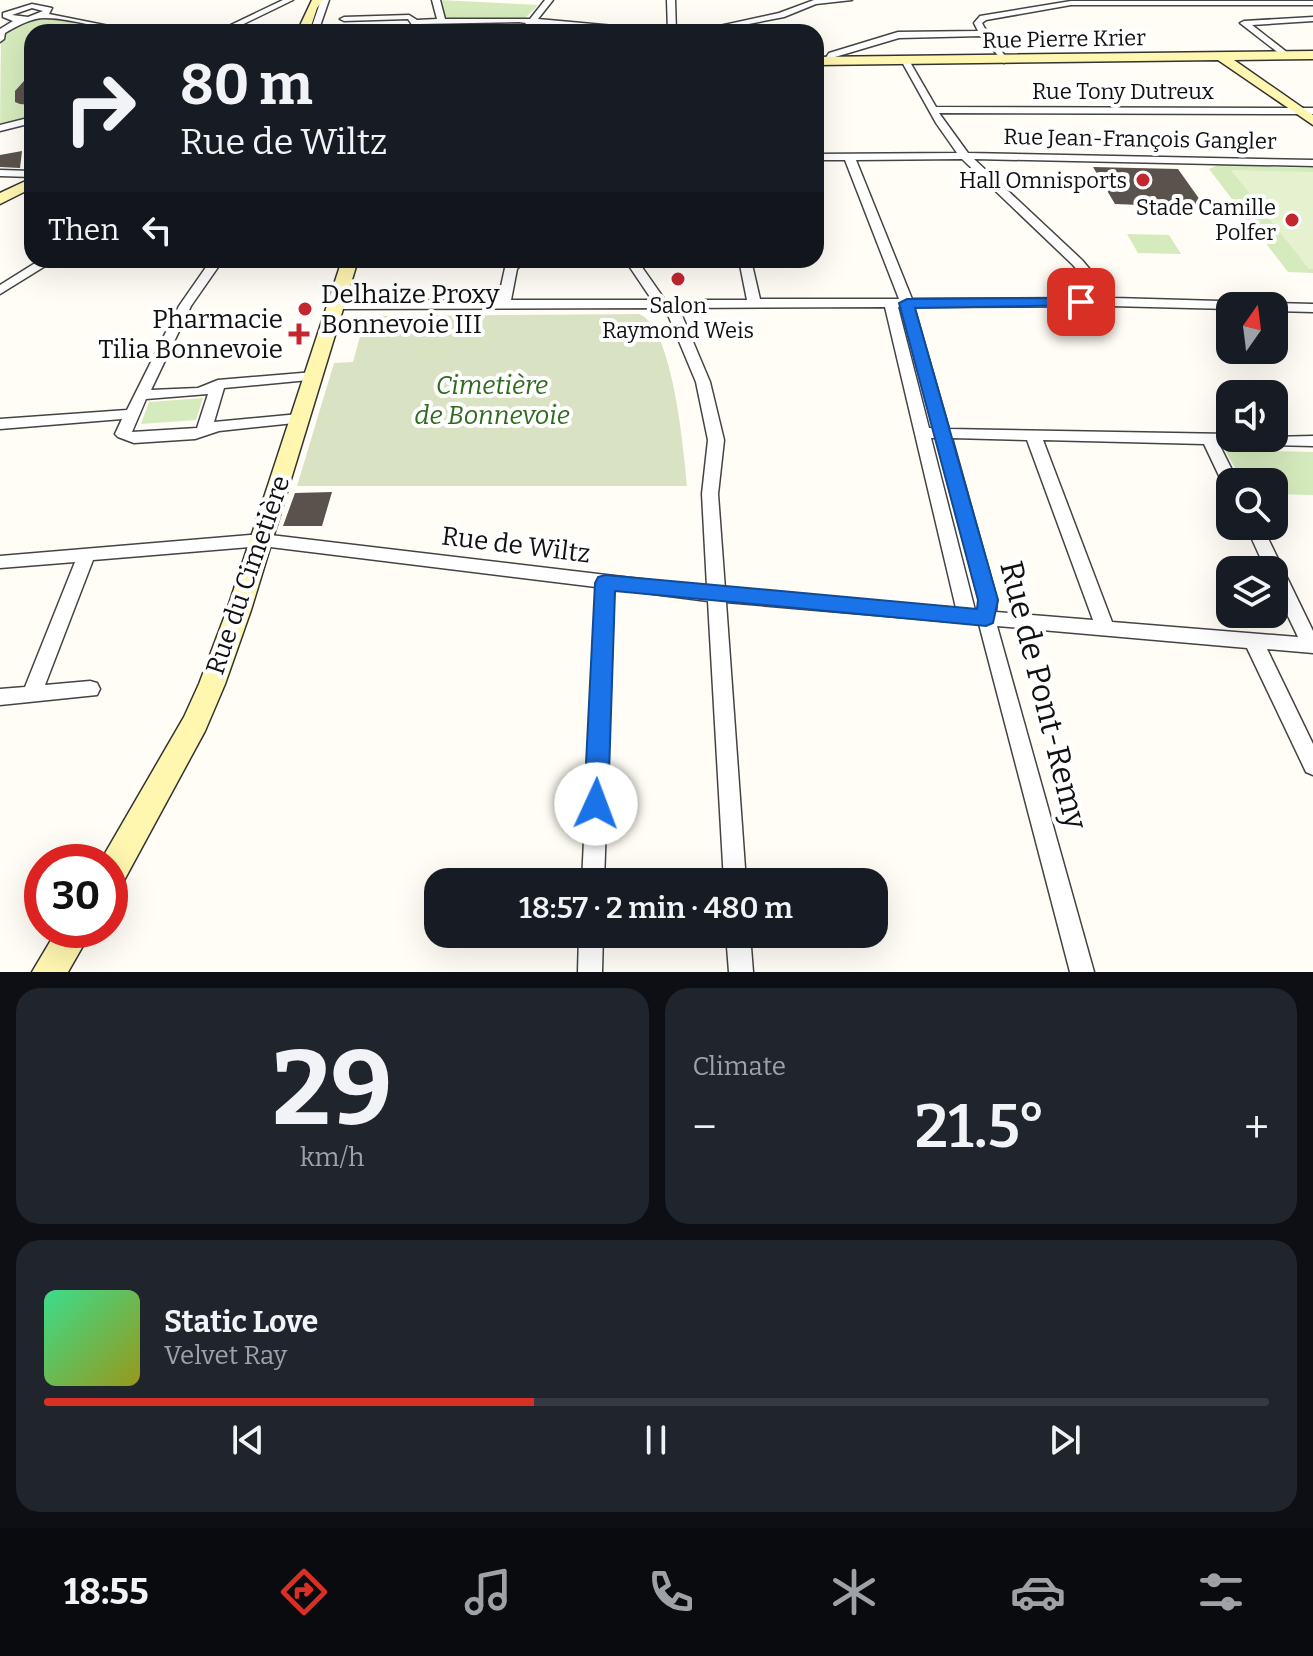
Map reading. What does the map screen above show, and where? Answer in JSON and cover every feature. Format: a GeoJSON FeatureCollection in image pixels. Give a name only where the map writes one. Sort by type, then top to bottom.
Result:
{"type":"FeatureCollection","features":[{"type":"Feature","properties":{"kind":"street"},"geometry":{"type":"LineString","coordinates":[[237,24],[289,0]]}},
{"type":"Feature","properties":{"kind":"street"},"geometry":{"type":"LineString","coordinates":[[306,24],[318,0]]}},
{"type":"Feature","properties":{"kind":"street"},"geometry":{"type":"LineString","coordinates":[[317,24],[325,0]]}},
{"type":"Feature","properties":{"kind":"street"},"geometry":{"type":"LineString","coordinates":[[436,0],[442,22]]}},
{"type":"Feature","properties":{"kind":"street"},"geometry":{"type":"LineString","coordinates":[[530,24],[549,0]]}},
{"type":"Feature","properties":{"kind":"street"},"geometry":{"type":"LineString","coordinates":[[671,0],[672,24]]}},
{"type":"Feature","properties":{"kind":"street"},"geometry":{"type":"LineString","coordinates":[[736,24],[781,15],[815,1],[848,0]]}},
{"type":"Feature","properties":{"kind":"street"},"geometry":{"type":"LineString","coordinates":[[1004,60],[978,23],[983,18],[1071,3],[1313,3]]}},
{"type":"Feature","properties":{"kind":"street"},"geometry":{"type":"LineString","coordinates":[[0,39],[1,32],[44,5]]}},
{"type":"Feature","properties":{"kind":"street"},"geometry":{"type":"LineString","coordinates":[[3,16],[18,9],[44,5],[108,24]]}},
{"type":"Feature","properties":{"kind":"street"},"geometry":{"type":"LineString","coordinates":[[344,19],[381,14],[409,17],[415,24]]}},
{"type":"Feature","properties":{"kind":"street"},"geometry":{"type":"LineString","coordinates":[[3,16],[22,19]]}},
{"type":"Feature","properties":{"kind":"street"},"geometry":{"type":"LineString","coordinates":[[1285,55],[1244,23],[1313,19]]}},
{"type":"Feature","properties":{"kind":"street"},"geometry":{"type":"LineString","coordinates":[[432,24],[532,21],[563,24]]}},
{"type":"Feature","properties":{"kind":"street"},"geometry":{"type":"LineString","coordinates":[[824,61],[832,55],[898,35],[983,33]]}},
{"type":"Feature","properties":{"kind":"street","name":"Rue Pierre Krier"},"geometry":{"type":"LineString","coordinates":[[824,62],[1313,55]]}},
{"type":"Feature","properties":{"kind":"street"},"geometry":{"type":"LineString","coordinates":[[1221,56],[1306,111],[1313,121]]}},
{"type":"Feature","properties":{"kind":"street"},"geometry":{"type":"LineString","coordinates":[[906,62],[966,157],[1089,274],[1110,302]]}},
{"type":"Feature","properties":{"kind":"street","name":"Rue Tony Dutreux"},"geometry":{"type":"LineString","coordinates":[[934,110],[1306,111]]}},
{"type":"Feature","properties":{"kind":"street"},"geometry":{"type":"LineString","coordinates":[[0,128],[24,122]]}},
{"type":"Feature","properties":{"kind":"street","name":"Rue de Pont-Remy"},"geometry":{"type":"LineString","coordinates":[[849,156],[944,433],[988,600],[977,617]]}},
{"type":"Feature","properties":{"kind":"street","name":"Rue Jean-François Gangler"},"geometry":{"type":"LineString","coordinates":[[824,157],[1313,163]]}},
{"type":"Feature","properties":{"kind":"street"},"geometry":{"type":"LineString","coordinates":[[0,173],[24,174]]}},
{"type":"Feature","properties":{"kind":"street"},"geometry":{"type":"LineString","coordinates":[[0,199],[24,186]]}},
{"type":"Feature","properties":{"kind":"street"},"geometry":{"type":"LineString","coordinates":[[0,290],[36,268]]}},
{"type":"Feature","properties":{"kind":"street"},"geometry":{"type":"LineString","coordinates":[[211,268],[185,306],[123,434],[129,438],[299,419]]}},
{"type":"Feature","properties":{"kind":"street","name":"Rue du Cimetière"},"geometry":{"type":"LineString","coordinates":[[127,844],[195,723],[239,610],[348,268]]}},
{"type":"Feature","properties":{"kind":"street"},"geometry":{"type":"LineString","coordinates":[[504,304],[509,268]]}},
{"type":"Feature","properties":{"kind":"street"},"geometry":{"type":"LineString","coordinates":[[637,268],[661,303],[674,313],[686,336],[703,382],[716,440],[710,494],[734,868]]}},
{"type":"Feature","properties":{"kind":"street"},"geometry":{"type":"LineString","coordinates":[[747,268],[754,303]]}},
{"type":"Feature","properties":{"kind":"street"},"geometry":{"type":"LineString","coordinates":[[336,305],[1110,302],[1216,305]]}},
{"type":"Feature","properties":{"kind":"street","name":"Rue de Pont-Remy"},"geometry":{"type":"LineString","coordinates":[[899,303],[924,433],[1082,972]]}},
{"type":"Feature","properties":{"kind":"street"},"geometry":{"type":"LineString","coordinates":[[1288,309],[1311,311]]}},
{"type":"Feature","properties":{"kind":"street"},"geometry":{"type":"LineString","coordinates":[[141,395],[200,392],[218,384],[314,376]]}},
{"type":"Feature","properties":{"kind":"street"},"geometry":{"type":"LineString","coordinates":[[204,431],[218,384]]}},
{"type":"Feature","properties":{"kind":"street"},"geometry":{"type":"LineString","coordinates":[[0,424],[132,414]]}},
{"type":"Feature","properties":{"kind":"street"},"geometry":{"type":"LineString","coordinates":[[924,433],[1313,441]]}},
{"type":"Feature","properties":{"kind":"street"},"geometry":{"type":"LineString","coordinates":[[1033,435],[1105,628]]}},
{"type":"Feature","properties":{"kind":"street"},"geometry":{"type":"LineString","coordinates":[[1209,439],[1223,468]]}},
{"type":"Feature","properties":{"kind":"street","name":"Rue de Wiltz"},"geometry":{"type":"LineString","coordinates":[[0,562],[262,540],[718,595],[1312,646]]}},
{"type":"Feature","properties":{"kind":"street"},"geometry":{"type":"LineString","coordinates":[[1261,540],[1312,646]]}},
{"type":"Feature","properties":{"kind":"street"},"geometry":{"type":"LineString","coordinates":[[32,694],[87,554]]}},
{"type":"Feature","properties":{"kind":"street"},"geometry":{"type":"LineString","coordinates":[[594,868],[605,583]]}},
{"type":"Feature","properties":{"kind":"street"},"geometry":{"type":"LineString","coordinates":[[1253,640],[1313,766]]}},
{"type":"Feature","properties":{"kind":"street"},"geometry":{"type":"LineString","coordinates":[[0,697],[90,689]]}},
{"type":"Feature","properties":{"kind":"street"},"geometry":{"type":"LineString","coordinates":[[49,972],[64,948]]}},
{"type":"Feature","properties":{"kind":"street"},"geometry":{"type":"LineString","coordinates":[[590,972],[591,948]]}},
{"type":"Feature","properties":{"kind":"street"},"geometry":{"type":"LineString","coordinates":[[739,948],[741,972]]}},
{"type":"Feature","properties":{"kind":"green space"},"geometry":{"type":"Polygon","coordinates":[[[440,0],[538,5],[524,19],[455,20],[445,17],[440,0]]]}},
{"type":"Feature","properties":{"kind":"green space"},"geometry":{"type":"Polygon","coordinates":[[[44,15],[92,24],[24,24],[24,122],[0,128],[1,32],[44,15]]]}},
{"type":"Feature","properties":{"kind":"green space","name":"Stade Camille Polfer"},"geometry":{"type":"Polygon","coordinates":[[[1218,165],[1313,168],[1313,273],[1288,272],[1209,169],[1218,165]]]}},
{"type":"Feature","properties":{"kind":"green space","name":"Stade Camille Polfer"},"geometry":{"type":"Polygon","coordinates":[[[1231,170],[1313,172],[1313,269],[1309,269],[1231,170]]]}},
{"type":"Feature","properties":{"kind":"green space"},"geometry":{"type":"Polygon","coordinates":[[[1127,234],[1169,235],[1181,254],[1138,253],[1127,234]]]}},
{"type":"Feature","properties":{"kind":"green space","name":"Cimetière de Bonnevoie"},"geometry":{"type":"Polygon","coordinates":[[[639,314],[651,323],[668,365],[675,392],[687,486],[297,486],[334,363],[353,362],[361,333],[342,333],[345,324],[354,316],[639,314]]]}},
{"type":"Feature","properties":{"kind":"green space"},"geometry":{"type":"Polygon","coordinates":[[[203,398],[196,420],[141,424],[149,402],[203,398]]]}},
{"type":"Feature","properties":{"kind":"green space"},"geometry":{"type":"Polygon","coordinates":[[[1226,452],[1313,452],[1313,495],[1288,494],[1288,468],[1235,468],[1226,452]]]}},
{"type":"Feature","properties":{"kind":"building"},"geometry":{"type":"Polygon","coordinates":[[[24,81],[24,104],[15,102],[15,91],[24,81]]]}},
{"type":"Feature","properties":{"kind":"building"},"geometry":{"type":"Polygon","coordinates":[[[22,151],[20,168],[0,167],[0,155],[22,151]]]}},
{"type":"Feature","properties":{"kind":"building","name":"Hall Omnisports"},"geometry":{"type":"Polygon","coordinates":[[[1093,167],[1178,169],[1205,207],[1141,208],[1140,205],[1115,204],[1093,167]]]}},
{"type":"Feature","properties":{"kind":"building"},"geometry":{"type":"Polygon","coordinates":[[[332,492],[322,526],[283,526],[295,493],[332,492]]]}},
{"type":"Feature","properties":{"kind":"place","name":"Hall Omnisports"},"geometry":{"type":"Point","coordinates":[1143,180]}},
{"type":"Feature","properties":{"kind":"place","name":"Stade Camille Polfer"},"geometry":{"type":"Point","coordinates":[1292,220]}},
{"type":"Feature","properties":{"kind":"place","name":"Salon Raymond Weis"},"geometry":{"type":"Point","coordinates":[678,279]}},
{"type":"Feature","properties":{"kind":"place","name":"Delhaize Proxy Bonnevoie III"},"geometry":{"type":"Point","coordinates":[305,309]}},
{"type":"Feature","properties":{"kind":"place","name":"Pharmacie Tilia Bonnevoie"},"geometry":{"type":"Point","coordinates":[299,334]}},
{"type":"Feature","properties":{"kind":"route"},"geometry":{"type":"LineString","coordinates":[[596,804],[605,583],[986,618],[988,600],[907,303],[1081,302]]}}]}
